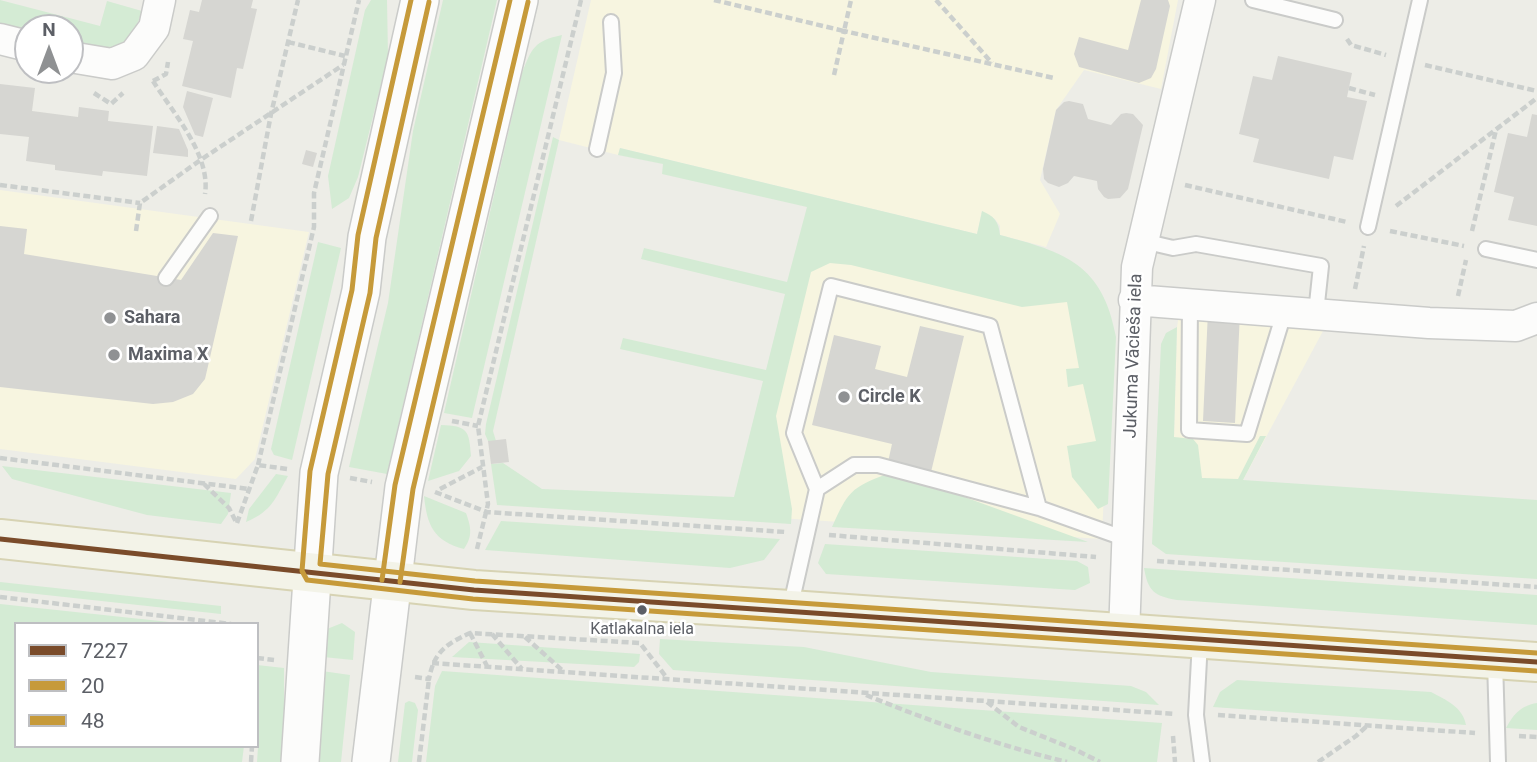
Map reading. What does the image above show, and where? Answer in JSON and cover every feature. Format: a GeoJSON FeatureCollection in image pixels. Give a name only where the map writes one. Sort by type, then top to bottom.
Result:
{"type":"FeatureCollection","features":[{"type":"Feature","properties":{"kind":"main road"},"geometry":{"type":"LineString","coordinates":[[0,539],[474,590],[1537,662]]}},
{"type":"Feature","properties":{"kind":"street"},"geometry":{"type":"LineString","coordinates":[[84,59],[112,64],[134,55],[154,28],[160,0]]}},
{"type":"Feature","properties":{"kind":"street"},"geometry":{"type":"LineString","coordinates":[[300,762],[319,473],[361,291],[367,237],[420,0]]}},
{"type":"Feature","properties":{"kind":"street"},"geometry":{"type":"LineString","coordinates":[[371,762],[404,486],[519,0]]}},
{"type":"Feature","properties":{"kind":"street","name":"Jukuma Vācieša iela"},"geometry":{"type":"LineString","coordinates":[[1124,635],[1137,267],[1200,0]]}},
{"type":"Feature","properties":{"kind":"street"},"geometry":{"type":"LineString","coordinates":[[1134,300],[1452,324],[1516,326],[1537,318]]}},
{"type":"Feature","properties":{"kind":"lane"},"geometry":{"type":"LineString","coordinates":[[1253,0],[1335,20]]}},
{"type":"Feature","properties":{"kind":"lane"},"geometry":{"type":"LineString","coordinates":[[1368,227],[1420,0]]}},
{"type":"Feature","properties":{"kind":"lane"},"geometry":{"type":"LineString","coordinates":[[597,149],[614,73],[611,22]]}},
{"type":"Feature","properties":{"kind":"lane"},"geometry":{"type":"LineString","coordinates":[[166,278],[207,210]]}},
{"type":"Feature","properties":{"kind":"lane"},"geometry":{"type":"LineString","coordinates":[[1143,241],[1173,248],[1196,244],[1321,266],[1316,313]]}},
{"type":"Feature","properties":{"kind":"lane"},"geometry":{"type":"LineString","coordinates":[[1486,249],[1537,260]]}},
{"type":"Feature","properties":{"kind":"lane"},"geometry":{"type":"LineString","coordinates":[[790,610],[817,489],[793,433],[831,286],[990,326],[1039,508]]}},
{"type":"Feature","properties":{"kind":"lane"},"geometry":{"type":"LineString","coordinates":[[1191,304],[1189,430],[1247,434],[1286,310]]}},
{"type":"Feature","properties":{"kind":"lane"},"geometry":{"type":"LineString","coordinates":[[817,489],[855,464],[878,465],[1039,508],[1129,550]]}},
{"type":"Feature","properties":{"kind":"lane"},"geometry":{"type":"LineString","coordinates":[[1200,640],[1196,715],[1202,762]]}},
{"type":"Feature","properties":{"kind":"lane"},"geometry":{"type":"LineString","coordinates":[[1495,659],[1498,762]]}},
{"type":"Feature","properties":{"kind":"path"},"geometry":{"type":"LineString","coordinates":[[251,221],[271,114],[298,0]]}},
{"type":"Feature","properties":{"kind":"path"},"geometry":{"type":"LineString","coordinates":[[204,483],[229,508],[237,523],[258,464],[314,227],[314,193],[359,0]]}},
{"type":"Feature","properties":{"kind":"path"},"geometry":{"type":"LineString","coordinates":[[477,549],[488,504],[478,426],[581,0]]}},
{"type":"Feature","properties":{"kind":"path"},"geometry":{"type":"LineString","coordinates":[[714,0],[1054,78]]}},
{"type":"Feature","properties":{"kind":"path"},"geometry":{"type":"LineString","coordinates":[[834,75],[851,0]]}},
{"type":"Feature","properties":{"kind":"path"},"geometry":{"type":"LineString","coordinates":[[936,0],[993,64]]}},
{"type":"Feature","properties":{"kind":"path"},"geometry":{"type":"LineString","coordinates":[[288,42],[346,56]]}},
{"type":"Feature","properties":{"kind":"path"},"geometry":{"type":"LineString","coordinates":[[134,55],[202,159],[207,180],[207,210]]}},
{"type":"Feature","properties":{"kind":"path"},"geometry":{"type":"LineString","coordinates":[[0,185],[140,203],[344,65]]}},
{"type":"Feature","properties":{"kind":"path"},"geometry":{"type":"LineString","coordinates":[[1349,315],[1368,227],[1537,98]]}},
{"type":"Feature","properties":{"kind":"path"},"geometry":{"type":"LineString","coordinates":[[1452,324],[1496,130]]}},
{"type":"Feature","properties":{"kind":"path"},"geometry":{"type":"LineString","coordinates":[[1157,178],[1368,227],[1486,249]]}},
{"type":"Feature","properties":{"kind":"path"},"geometry":{"type":"LineString","coordinates":[[136,230],[140,203]]}},
{"type":"Feature","properties":{"kind":"path"},"geometry":{"type":"LineString","coordinates":[[0,458],[249,489]]}},
{"type":"Feature","properties":{"kind":"path"},"geometry":{"type":"LineString","coordinates":[[258,464],[292,469]]}},
{"type":"Feature","properties":{"kind":"path"},"geometry":{"type":"LineString","coordinates":[[436,492],[447,483],[482,467]]}},
{"type":"Feature","properties":{"kind":"path"},"geometry":{"type":"LineString","coordinates":[[348,478],[384,483]]}},
{"type":"Feature","properties":{"kind":"path"},"geometry":{"type":"LineString","coordinates":[[425,490],[487,512],[1129,550],[1537,587]]}},
{"type":"Feature","properties":{"kind":"path"},"geometry":{"type":"LineString","coordinates":[[0,597],[214,622]]}},
{"type":"Feature","properties":{"kind":"path"},"geometry":{"type":"LineString","coordinates":[[470,633],[487,667]]}},
{"type":"Feature","properties":{"kind":"path"},"geometry":{"type":"LineString","coordinates":[[419,762],[432,663],[447,643],[470,633],[640,643],[667,678]]}},
{"type":"Feature","properties":{"kind":"path"},"geometry":{"type":"LineString","coordinates":[[492,634],[523,669]]}},
{"type":"Feature","properties":{"kind":"path"},"geometry":{"type":"LineString","coordinates":[[525,636],[564,671]]}},
{"type":"Feature","properties":{"kind":"path"},"geometry":{"type":"LineString","coordinates":[[259,658],[281,661]]}},
{"type":"Feature","properties":{"kind":"path"},"geometry":{"type":"LineString","coordinates":[[432,663],[1537,737]]}},
{"type":"Feature","properties":{"kind":"path"},"geometry":{"type":"LineString","coordinates":[[410,676],[429,679]]}},
{"type":"Feature","properties":{"kind":"path"},"geometry":{"type":"LineString","coordinates":[[860,692],[949,728],[1008,748],[1067,762]]}},
{"type":"Feature","properties":{"kind":"path"},"geometry":{"type":"LineString","coordinates":[[986,701],[1019,727],[1100,762]]}},
{"type":"Feature","properties":{"kind":"path"},"geometry":{"type":"LineString","coordinates":[[1318,762],[1368,725]]}},
{"type":"Feature","properties":{"kind":"shaded area"},"geometry":{"type":"Polygon","coordinates":[[[591,0],[1178,0],[1161,89],[1084,70],[1056,110],[1040,180],[1060,214],[1046,247],[1000,235],[1000,226],[995,219],[982,211],[977,234],[620,148],[618,155],[559,140],[591,0]]]}},
{"type":"Feature","properties":{"kind":"shaded area"},"geometry":{"type":"Polygon","coordinates":[[[0,190],[309,232],[255,459],[236,479],[0,449],[0,190]]]}},
{"type":"Feature","properties":{"kind":"shaded area","name":"Circle K"},"geometry":{"type":"Polygon","coordinates":[[[853,240],[1085,290],[1108,391],[1102,539],[779,518],[766,417],[801,261],[853,240]]]}},
{"type":"Feature","properties":{"kind":"shaded area"},"geometry":{"type":"Polygon","coordinates":[[[1179,314],[1316,327],[1323,331],[1243,480],[1202,478],[1174,438],[1179,314]]]}},
{"type":"Feature","properties":{"kind":"green space"},"geometry":{"type":"Polygon","coordinates":[[[0,0],[54,14],[14,14],[14,30],[0,26],[0,0]]]}},
{"type":"Feature","properties":{"kind":"green space"},"geometry":{"type":"Polygon","coordinates":[[[371,0],[387,0],[388,56],[358,177],[349,198],[332,209],[328,176],[365,10],[371,0]]]}},
{"type":"Feature","properties":{"kind":"green space"},"geometry":{"type":"Polygon","coordinates":[[[443,0],[497,0],[387,474],[349,467],[388,303],[413,131],[443,0]]]}},
{"type":"Feature","properties":{"kind":"green space"},"geometry":{"type":"Polygon","coordinates":[[[107,1],[142,11],[137,25],[124,43],[107,49],[84,46],[84,22],[100,26],[107,1]]]}},
{"type":"Feature","properties":{"kind":"green space"},"geometry":{"type":"Polygon","coordinates":[[[562,35],[472,418],[444,413],[522,73],[535,47],[545,40],[562,35]]]}},
{"type":"Feature","properties":{"kind":"green space"},"geometry":{"type":"Polygon","coordinates":[[[553,137],[559,140],[493,431],[496,441],[488,441],[485,434],[486,424],[553,137]]]}},
{"type":"Feature","properties":{"kind":"green space"},"geometry":{"type":"Polygon","coordinates":[[[620,148],[977,234],[982,211],[995,220],[1000,235],[1044,248],[1078,265],[1102,293],[1116,337],[1108,504],[1098,509],[1072,477],[1067,446],[1096,441],[1083,384],[1068,387],[1066,369],[1079,368],[1067,302],[1022,307],[851,265],[830,263],[811,272],[776,416],[792,509],[791,524],[497,505],[491,464],[503,463],[542,489],[734,497],[763,381],[620,349],[623,338],[766,370],[785,294],[641,259],[644,248],[787,282],[807,207],[662,174],[663,164],[618,155],[620,148]]]}},
{"type":"Feature","properties":{"kind":"green space"},"geometry":{"type":"Polygon","coordinates":[[[318,242],[341,248],[292,460],[274,455],[271,449],[318,242]]]}},
{"type":"Feature","properties":{"kind":"green space"},"geometry":{"type":"Polygon","coordinates":[[[1177,327],[1174,437],[1193,439],[1198,445],[1202,478],[1238,479],[1260,436],[1266,436],[1243,480],[1537,500],[1537,579],[1166,554],[1152,544],[1161,344],[1166,333],[1177,327]]]}},
{"type":"Feature","properties":{"kind":"green space"},"geometry":{"type":"Polygon","coordinates":[[[441,425],[462,428],[465,431],[471,456],[459,471],[428,481],[441,425]]]}},
{"type":"Feature","properties":{"kind":"green space"},"geometry":{"type":"Polygon","coordinates":[[[2,466],[231,493],[228,514],[221,524],[147,515],[12,479],[2,466]]]}},
{"type":"Feature","properties":{"kind":"green space"},"geometry":{"type":"Polygon","coordinates":[[[276,474],[288,476],[276,498],[262,513],[246,522],[249,509],[276,474]]]}},
{"type":"Feature","properties":{"kind":"green space"},"geometry":{"type":"Polygon","coordinates":[[[887,474],[915,479],[1088,542],[832,527],[852,493],[865,483],[887,474]]]}},
{"type":"Feature","properties":{"kind":"green space"},"geometry":{"type":"Polygon","coordinates":[[[424,496],[466,513],[470,531],[464,549],[446,542],[434,531],[427,516],[424,496]]]}},
{"type":"Feature","properties":{"kind":"green space"},"geometry":{"type":"Polygon","coordinates":[[[501,521],[780,539],[764,560],[730,568],[485,550],[501,521]]]}},
{"type":"Feature","properties":{"kind":"green space"},"geometry":{"type":"Polygon","coordinates":[[[825,544],[1077,561],[1088,567],[1090,583],[1075,590],[826,574],[818,563],[825,544]]]}},
{"type":"Feature","properties":{"kind":"green space"},"geometry":{"type":"Polygon","coordinates":[[[1144,568],[1537,595],[1537,625],[1177,600],[1163,597],[1153,591],[1144,568]]]}},
{"type":"Feature","properties":{"kind":"green space"},"geometry":{"type":"Polygon","coordinates":[[[0,582],[221,606],[221,614],[0,590],[0,582]]]}},
{"type":"Feature","properties":{"kind":"green space"},"geometry":{"type":"Polygon","coordinates":[[[0,604],[169,622],[14,622],[14,748],[244,748],[242,762],[0,762],[0,604]]]}},
{"type":"Feature","properties":{"kind":"green space"},"geometry":{"type":"Polygon","coordinates":[[[342,623],[355,632],[353,660],[323,657],[327,629],[342,623]]]}},
{"type":"Feature","properties":{"kind":"green space"},"geometry":{"type":"Polygon","coordinates":[[[660,639],[804,647],[931,672],[1131,686],[1146,692],[1159,705],[673,670],[659,654],[660,639]]]}},
{"type":"Feature","properties":{"kind":"green space"},"geometry":{"type":"Polygon","coordinates":[[[469,642],[640,654],[639,662],[634,667],[452,657],[469,642]]]}},
{"type":"Feature","properties":{"kind":"green space"},"geometry":{"type":"Polygon","coordinates":[[[259,665],[284,668],[281,762],[257,762],[259,665]]]}},
{"type":"Feature","properties":{"kind":"green space"},"geometry":{"type":"Polygon","coordinates":[[[322,671],[350,675],[341,762],[318,762],[322,671]]]}},
{"type":"Feature","properties":{"kind":"green space"},"geometry":{"type":"Polygon","coordinates":[[[442,671],[1162,723],[1157,762],[426,762],[435,686],[442,671]]]}},
{"type":"Feature","properties":{"kind":"green space"},"geometry":{"type":"Polygon","coordinates":[[[1237,680],[1431,692],[1458,709],[1466,725],[1213,707],[1220,692],[1237,680]]]}},
{"type":"Feature","properties":{"kind":"green space"},"geometry":{"type":"Polygon","coordinates":[[[405,703],[415,703],[418,710],[412,762],[398,762],[405,703]]]}},
{"type":"Feature","properties":{"kind":"green space"},"geometry":{"type":"Polygon","coordinates":[[[1537,703],[1537,730],[1506,728],[1518,711],[1537,703]]]}},
{"type":"Feature","properties":{"kind":"building"},"geometry":{"type":"Polygon","coordinates":[[[202,0],[253,0],[251,8],[257,9],[243,69],[237,68],[231,98],[182,86],[193,41],[183,39],[190,10],[199,12],[202,0]]]}},
{"type":"Feature","properties":{"kind":"building"},"geometry":{"type":"Polygon","coordinates":[[[1141,0],[1168,0],[1170,6],[1156,69],[1151,78],[1139,83],[1079,67],[1074,54],[1079,37],[1128,50],[1141,0]]]}},
{"type":"Feature","properties":{"kind":"building"},"geometry":{"type":"Polygon","coordinates":[[[1278,56],[1352,73],[1347,97],[1367,101],[1353,160],[1334,156],[1329,179],[1253,162],[1259,139],[1239,134],[1253,76],[1272,80],[1278,56]]]}},
{"type":"Feature","properties":{"kind":"building"},"geometry":{"type":"Polygon","coordinates":[[[0,84],[35,88],[32,111],[78,117],[79,107],[109,111],[108,121],[153,126],[147,176],[103,171],[102,176],[55,170],[55,165],[26,161],[29,137],[0,134],[0,84]]]}},
{"type":"Feature","properties":{"kind":"building"},"geometry":{"type":"Polygon","coordinates":[[[187,91],[213,98],[203,137],[195,135],[183,107],[187,91]]]}},
{"type":"Feature","properties":{"kind":"building"},"geometry":{"type":"Polygon","coordinates":[[[1069,101],[1083,104],[1088,119],[1111,125],[1121,114],[1126,113],[1133,114],[1143,125],[1128,189],[1120,198],[1104,197],[1098,189],[1097,181],[1074,176],[1059,187],[1044,179],[1043,169],[1056,110],[1069,101]]]}},
{"type":"Feature","properties":{"kind":"building"},"geometry":{"type":"Polygon","coordinates":[[[1532,114],[1537,115],[1537,226],[1508,220],[1514,197],[1494,192],[1508,133],[1527,137],[1532,114]]]}},
{"type":"Feature","properties":{"kind":"building"},"geometry":{"type":"Polygon","coordinates":[[[157,126],[179,129],[188,150],[188,157],[153,153],[157,126]]]}},
{"type":"Feature","properties":{"kind":"building"},"geometry":{"type":"Polygon","coordinates":[[[306,150],[317,153],[313,167],[302,164],[306,150]]]}},
{"type":"Feature","properties":{"kind":"building","name":"Sahara"},"geometry":{"type":"Polygon","coordinates":[[[0,226],[27,229],[24,254],[181,280],[213,233],[238,236],[205,379],[193,394],[173,402],[153,404],[0,387],[0,226]]]}},
{"type":"Feature","properties":{"kind":"building"},"geometry":{"type":"Polygon","coordinates":[[[1208,311],[1240,312],[1235,423],[1203,421],[1208,311]]]}},
{"type":"Feature","properties":{"kind":"building"},"geometry":{"type":"Polygon","coordinates":[[[920,326],[964,336],[931,472],[888,462],[892,444],[812,425],[834,335],[881,346],[875,369],[907,377],[920,326]]]}},
{"type":"Feature","properties":{"kind":"building"},"geometry":{"type":"Polygon","coordinates":[[[506,439],[509,462],[491,464],[488,441],[506,439]]]}},
{"type":"Feature","properties":{"kind":"transit line","name":"20"},"geometry":{"type":"LineString","coordinates":[[411,0],[358,235],[352,290],[310,471],[302,571],[307,580],[473,599],[1536,671]]}},
{"type":"Feature","properties":{"kind":"transit line","name":"48"},"geometry":{"type":"LineString","coordinates":[[382,580],[395,485],[510,0]]}},
{"type":"Feature","properties":{"kind":"transit line","name":"48"},"geometry":{"type":"LineString","coordinates":[[429,2],[376,238],[370,293],[328,474],[320,564],[475,581],[1537,653]]}},
{"type":"Feature","properties":{"kind":"transit line","name":"20"},"geometry":{"type":"LineString","coordinates":[[400,582],[413,489],[528,2]]}},
{"type":"Feature","properties":{"kind":"transit line","name":"7227"},"geometry":{"type":"LineString","coordinates":[[0,539],[474,590],[1537,662]]}},
{"type":"Feature","properties":{"kind":"place","name":"Sahara"},"geometry":{"type":"Point","coordinates":[110,318]}},
{"type":"Feature","properties":{"kind":"place","name":"Maxima X"},"geometry":{"type":"Point","coordinates":[114,355]}},
{"type":"Feature","properties":{"kind":"place","name":"Circle K"},"geometry":{"type":"Point","coordinates":[844,397]}},
{"type":"Feature","properties":{"kind":"place","name":"Katlakalna iela"},"geometry":{"type":"Point","coordinates":[642,610]}}]}
